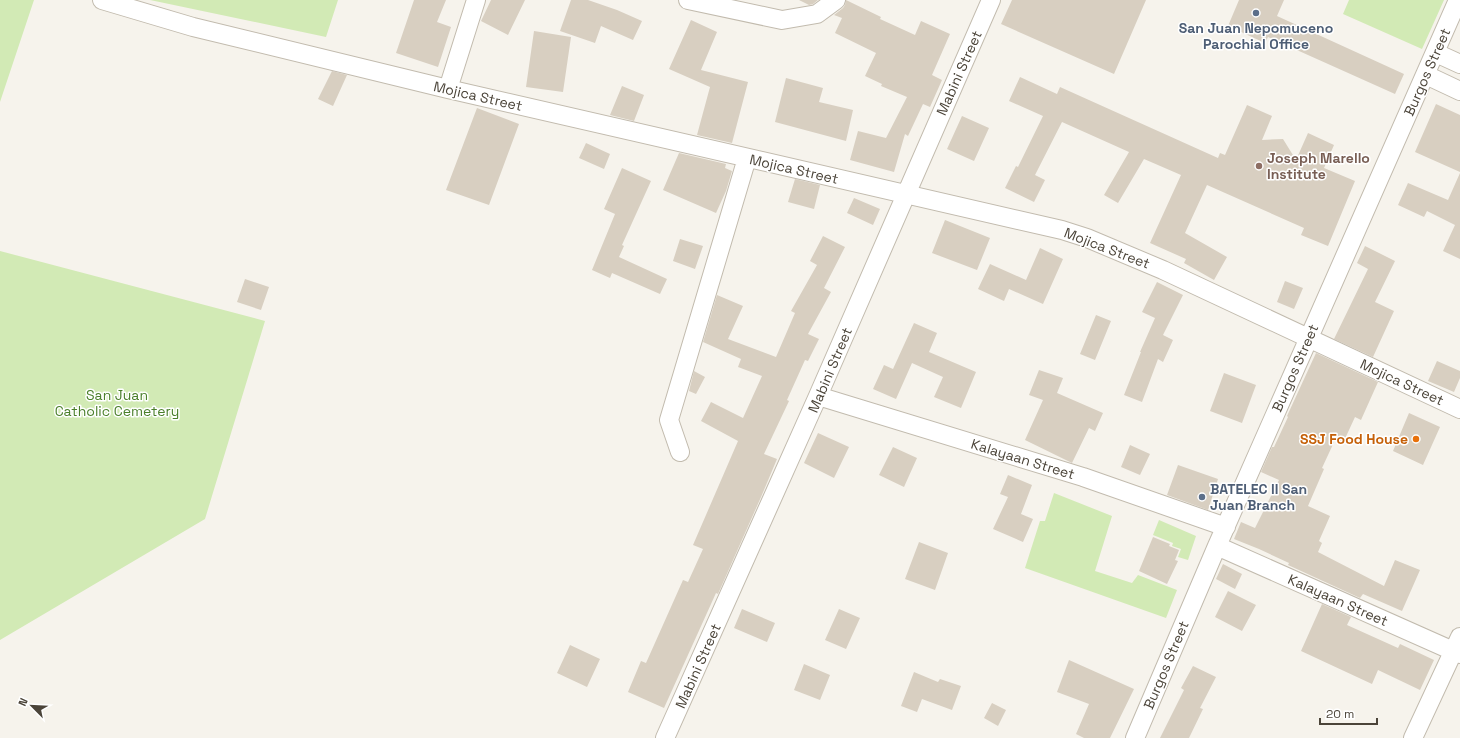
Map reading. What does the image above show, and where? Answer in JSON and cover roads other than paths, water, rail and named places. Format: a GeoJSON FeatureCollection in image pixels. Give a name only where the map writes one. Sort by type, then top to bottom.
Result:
{"type":"FeatureCollection","features":[{"type":"Feature","properties":{"kind":"street","name":"Mojica Street"},"geometry":{"type":"LineString","coordinates":[[102,0],[193,27],[448,89],[1062,230],[1087,238],[1163,270],[1460,410]]}},
{"type":"Feature","properties":{"kind":"street"},"geometry":{"type":"LineString","coordinates":[[448,89],[476,0]]}},
{"type":"Feature","properties":{"kind":"street"},"geometry":{"type":"LineString","coordinates":[[688,0],[782,20],[817,14],[836,0]]}},
{"type":"Feature","properties":{"kind":"street","name":"Mabini Street"},"geometry":{"type":"LineString","coordinates":[[666,738],[818,396],[990,0]]}},
{"type":"Feature","properties":{"kind":"street","name":"Burgos Street"},"geometry":{"type":"LineString","coordinates":[[1135,738],[1308,338],[1426,76],[1458,0]]}},
{"type":"Feature","properties":{"kind":"street"},"geometry":{"type":"LineString","coordinates":[[1436,53],[1460,64]]}},
{"type":"Feature","properties":{"kind":"street"},"geometry":{"type":"LineString","coordinates":[[1426,76],[1460,91]]}},
{"type":"Feature","properties":{"kind":"street"},"geometry":{"type":"LineString","coordinates":[[680,452],[669,420],[748,158]]}},
{"type":"Feature","properties":{"kind":"street","name":"Kalayaan Street"},"geometry":{"type":"LineString","coordinates":[[818,396],[1083,477],[1226,527]]}},
{"type":"Feature","properties":{"kind":"street","name":"Kalayaan Street"},"geometry":{"type":"LineString","coordinates":[[1217,546],[1458,647]]}},
{"type":"Feature","properties":{"kind":"street"},"geometry":{"type":"LineString","coordinates":[[1413,738],[1458,647]]}},
{"type":"Feature","properties":{"kind":"place","name":"San Juan Nepomuceno Parochial Office"},"geometry":{"type":"Point","coordinates":[1256,13]}},
{"type":"Feature","properties":{"kind":"place","name":"Joseph Marello Institute"},"geometry":{"type":"Point","coordinates":[1259,166]}},
{"type":"Feature","properties":{"kind":"place","name":"SSJ Food House"},"geometry":{"type":"Point","coordinates":[1416,439]}},
{"type":"Feature","properties":{"kind":"place","name":"BATELEC II San Juan Branch"},"geometry":{"type":"Point","coordinates":[1202,497]}},
{"type":"Feature","properties":{"kind":"park label","name":"San Juan Catholic Cemetery"},"geometry":{"type":"Point","coordinates":[117,404]}}]}
